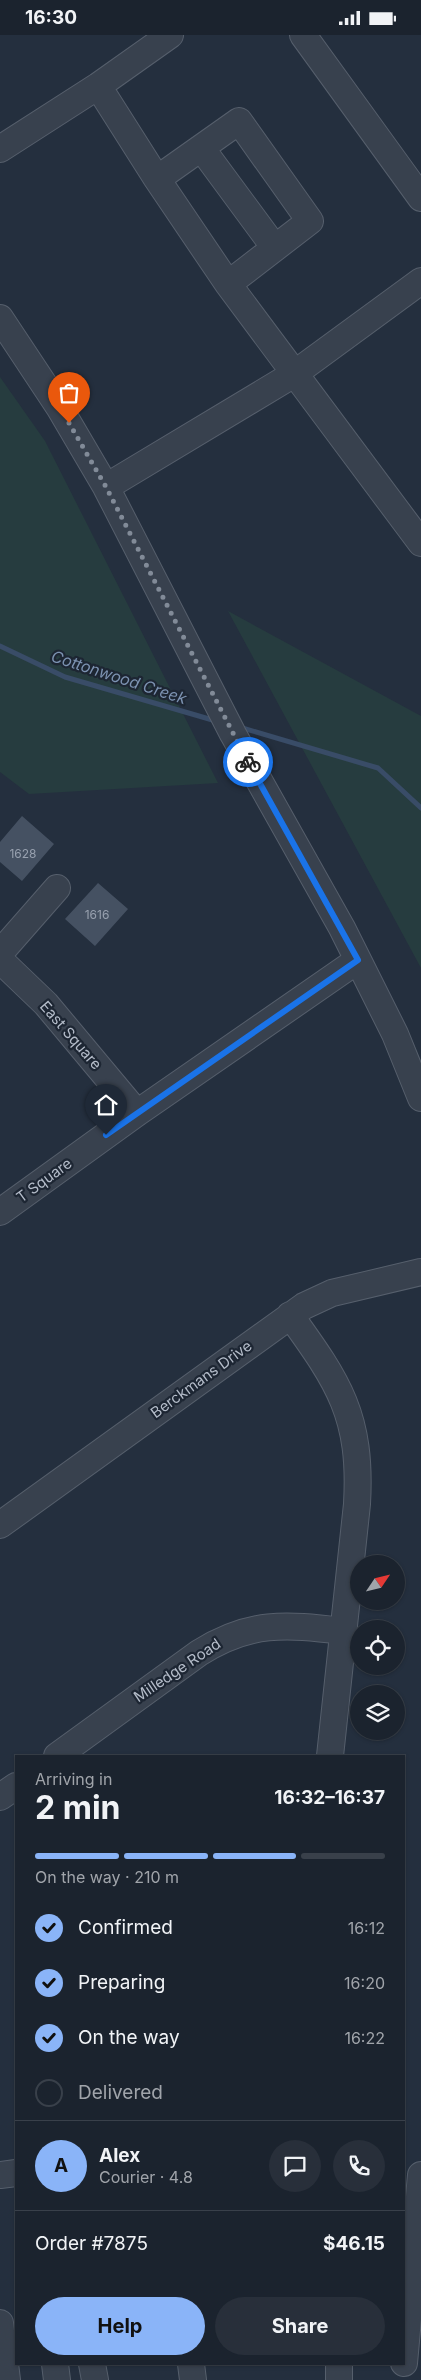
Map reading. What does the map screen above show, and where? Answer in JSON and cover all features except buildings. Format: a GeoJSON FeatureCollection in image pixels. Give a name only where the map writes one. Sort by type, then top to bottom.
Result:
{"type":"FeatureCollection","features":[{"type":"Feature","properties":{"kind":"street"},"geometry":{"type":"LineString","coordinates":[[0,149],[98,86],[170,35]]}},
{"type":"Feature","properties":{"kind":"street"},"geometry":{"type":"LineString","coordinates":[[302,35],[421,198]]}},
{"type":"Feature","properties":{"kind":"street"},"geometry":{"type":"LineString","coordinates":[[98,86],[156,179],[228,284],[421,543]]}},
{"type":"Feature","properties":{"kind":"street"},"geometry":{"type":"LineString","coordinates":[[156,179],[202,149],[239,121],[310,221],[228,284]]}},
{"type":"Feature","properties":{"kind":"street"},"geometry":{"type":"LineString","coordinates":[[202,149],[275,248]]}},
{"type":"Feature","properties":{"kind":"street"},"geometry":{"type":"LineString","coordinates":[[106,487],[294,374],[421,281]]}},
{"type":"Feature","properties":{"kind":"street"},"geometry":{"type":"LineString","coordinates":[[0,318],[59,407],[106,487],[280,822],[358,960],[395,1034],[421,1098]]}},
{"type":"Feature","properties":{"kind":"street"},"geometry":{"type":"LineString","coordinates":[[0,953],[57,888]]}},
{"type":"Feature","properties":{"kind":"street","name":"East Square"},"geometry":{"type":"LineString","coordinates":[[0,960],[46,1004],[137,1113]]}},
{"type":"Feature","properties":{"kind":"street","name":"T Square"},"geometry":{"type":"LineString","coordinates":[[0,1212],[137,1113],[358,960]]}},
{"type":"Feature","properties":{"kind":"street","name":"Berckmans Drive"},"geometry":{"type":"LineString","coordinates":[[0,1525],[290,1315],[332,1293],[421,1272]]}},
{"type":"Feature","properties":{"kind":"street"},"geometry":{"type":"LineString","coordinates":[[290,1315],[327,1367],[339,1389],[356,1438],[358,1481],[330,1755]]}},
{"type":"Feature","properties":{"kind":"street","name":"Milledge Road"},"geometry":{"type":"LineString","coordinates":[[58,1755],[198,1653],[223,1639],[266,1627],[292,1625],[344,1631]]}},
{"type":"Feature","properties":{"kind":"street"},"geometry":{"type":"LineString","coordinates":[[0,1797],[15,1787]]}},
{"type":"Feature","properties":{"kind":"street"},"geometry":{"type":"LineString","coordinates":[[405,2171],[421,2173],[410,2314],[405,2350]]}},
{"type":"Feature","properties":{"kind":"street"},"geometry":{"type":"LineString","coordinates":[[0,2175],[15,2173]]}},
{"type":"Feature","properties":{"kind":"street"},"geometry":{"type":"LineString","coordinates":[[0,2323],[8,2380]]}},
{"type":"Feature","properties":{"kind":"street"},"geometry":{"type":"LineString","coordinates":[[55,2365],[57,2380]]}},
{"type":"Feature","properties":{"kind":"street"},"geometry":{"type":"LineString","coordinates":[[92,2365],[95,2380]]}},
{"type":"Feature","properties":{"kind":"street"},"geometry":{"type":"LineString","coordinates":[[191,2365],[193,2380]]}},
{"type":"Feature","properties":{"kind":"street"},"geometry":{"type":"LineString","coordinates":[[339,2365],[339,2380]]}},
{"type":"Feature","properties":{"kind":"street"},"geometry":{"type":"LineString","coordinates":[[402,2380],[403,2365]]}},
{"type":"Feature","properties":{"kind":"green space"},"geometry":{"type":"Polygon","coordinates":[[[0,377],[45,441],[218,783],[29,794],[0,772],[0,377]]]}},
{"type":"Feature","properties":{"kind":"green space"},"geometry":{"type":"Polygon","coordinates":[[[228,611],[421,716],[421,968],[228,611]]]}},
{"type":"Feature","properties":{"kind":"waterway","name":"Cottonwood Creek"},"geometry":{"type":"LineString","coordinates":[[0,646],[65,677],[216,721]]}},
{"type":"Feature","properties":{"kind":"waterway","name":"Cottonwood Creek"},"geometry":{"type":"LineString","coordinates":[[239,727],[378,768],[421,808]]}},
{"type":"Feature","properties":{"kind":"way so far"},"geometry":{"type":"LineString","coordinates":[[69,423],[106,487],[248,762]]}},
{"type":"Feature","properties":{"kind":"route"},"geometry":{"type":"LineString","coordinates":[[106,1135],[358,960],[342,928],[280,822],[248,762]]}}]}
